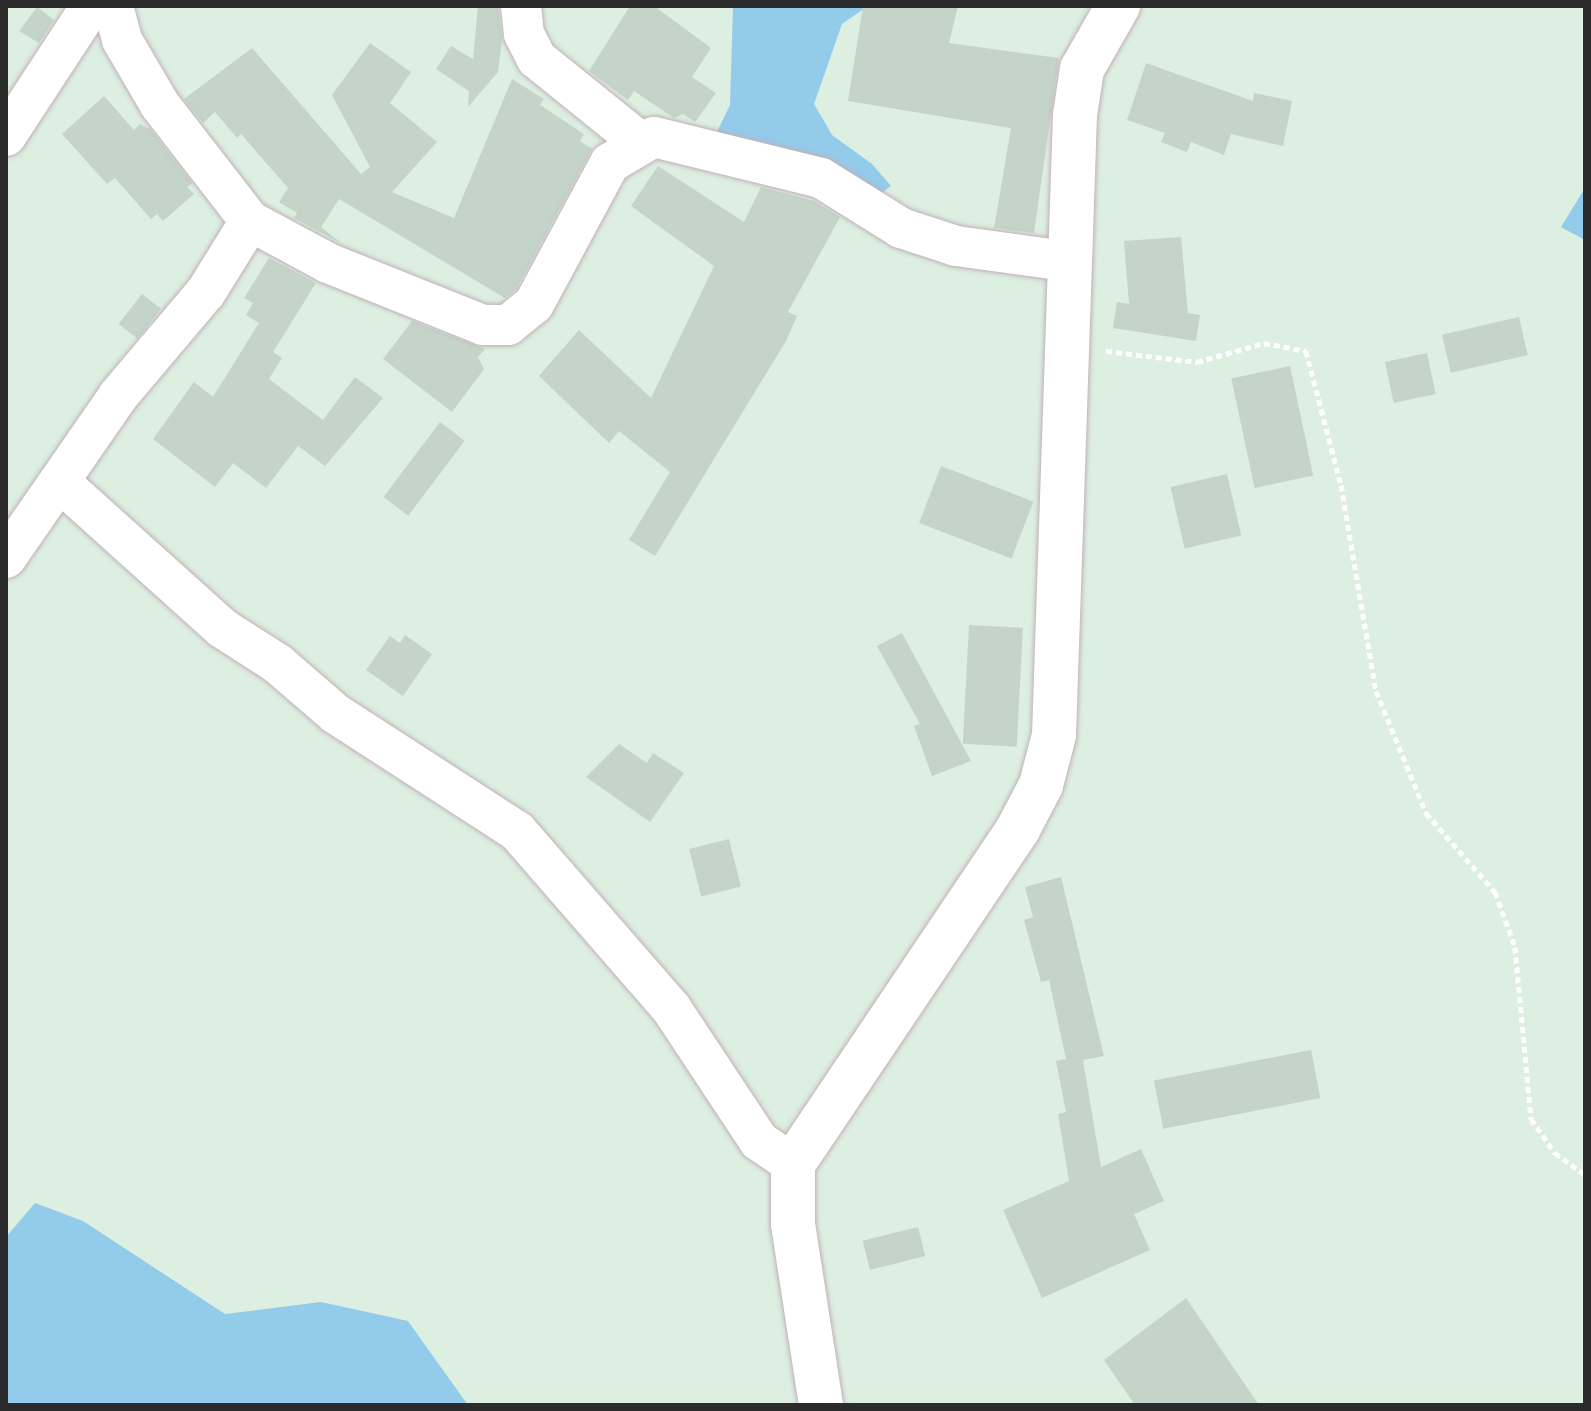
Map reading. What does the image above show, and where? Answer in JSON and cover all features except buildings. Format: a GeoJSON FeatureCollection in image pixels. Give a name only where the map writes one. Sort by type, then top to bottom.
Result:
{"type":"FeatureCollection","features":[{"type":"Feature","properties":{"kind":"street"},"geometry":{"type":"LineString","coordinates":[[6,136],[91,6]]}},
{"type":"Feature","properties":{"kind":"street"},"geometry":{"type":"LineString","coordinates":[[113,6],[122,40],[160,105],[250,221],[328,263],[483,325],[508,325],[534,304],[610,163],[640,142],[683,139],[821,178],[901,228],[956,246],[1066,261]]}},
{"type":"Feature","properties":{"kind":"street"},"geometry":{"type":"LineString","coordinates":[[521,6],[524,34],[537,59],[640,142]]}},
{"type":"Feature","properties":{"kind":"street"},"geometry":{"type":"LineString","coordinates":[[821,1405],[793,1224],[793,1164],[1041,785],[1058,690],[1066,261],[1082,69],[1118,6]]}},
{"type":"Feature","properties":{"kind":"street"},"geometry":{"type":"LineString","coordinates":[[6,558],[61,483],[118,396],[206,292],[250,221]]}},
{"type":"Feature","properties":{"kind":"street"},"geometry":{"type":"LineString","coordinates":[[61,483],[222,628],[336,714],[517,831],[671,1008],[759,1141],[793,1164]]}},
{"type":"Feature","properties":{"kind":"path"},"geometry":{"type":"LineString","coordinates":[[1065,346],[1197,362],[1264,343],[1306,351],[1341,485],[1376,691],[1426,813],[1495,892],[1515,947],[1531,1119],[1555,1153],[1585,1175]]}},
{"type":"Feature","properties":{"kind":"shaded area"},"geometry":{"type":"Polygon","coordinates":[[[733,6],[868,6],[842,24],[814,104],[832,135],[872,164],[891,186],[880,194],[715,136],[730,105],[733,6]]]}},
{"type":"Feature","properties":{"kind":"shaded area"},"geometry":{"type":"Polygon","coordinates":[[[1585,188],[1585,240],[1561,227],[1585,188]]]}},
{"type":"Feature","properties":{"kind":"shaded area"},"geometry":{"type":"Polygon","coordinates":[[[35,1203],[83,1221],[225,1314],[321,1302],[408,1321],[468,1405],[6,1405],[6,1237],[35,1203]]]}}]}
